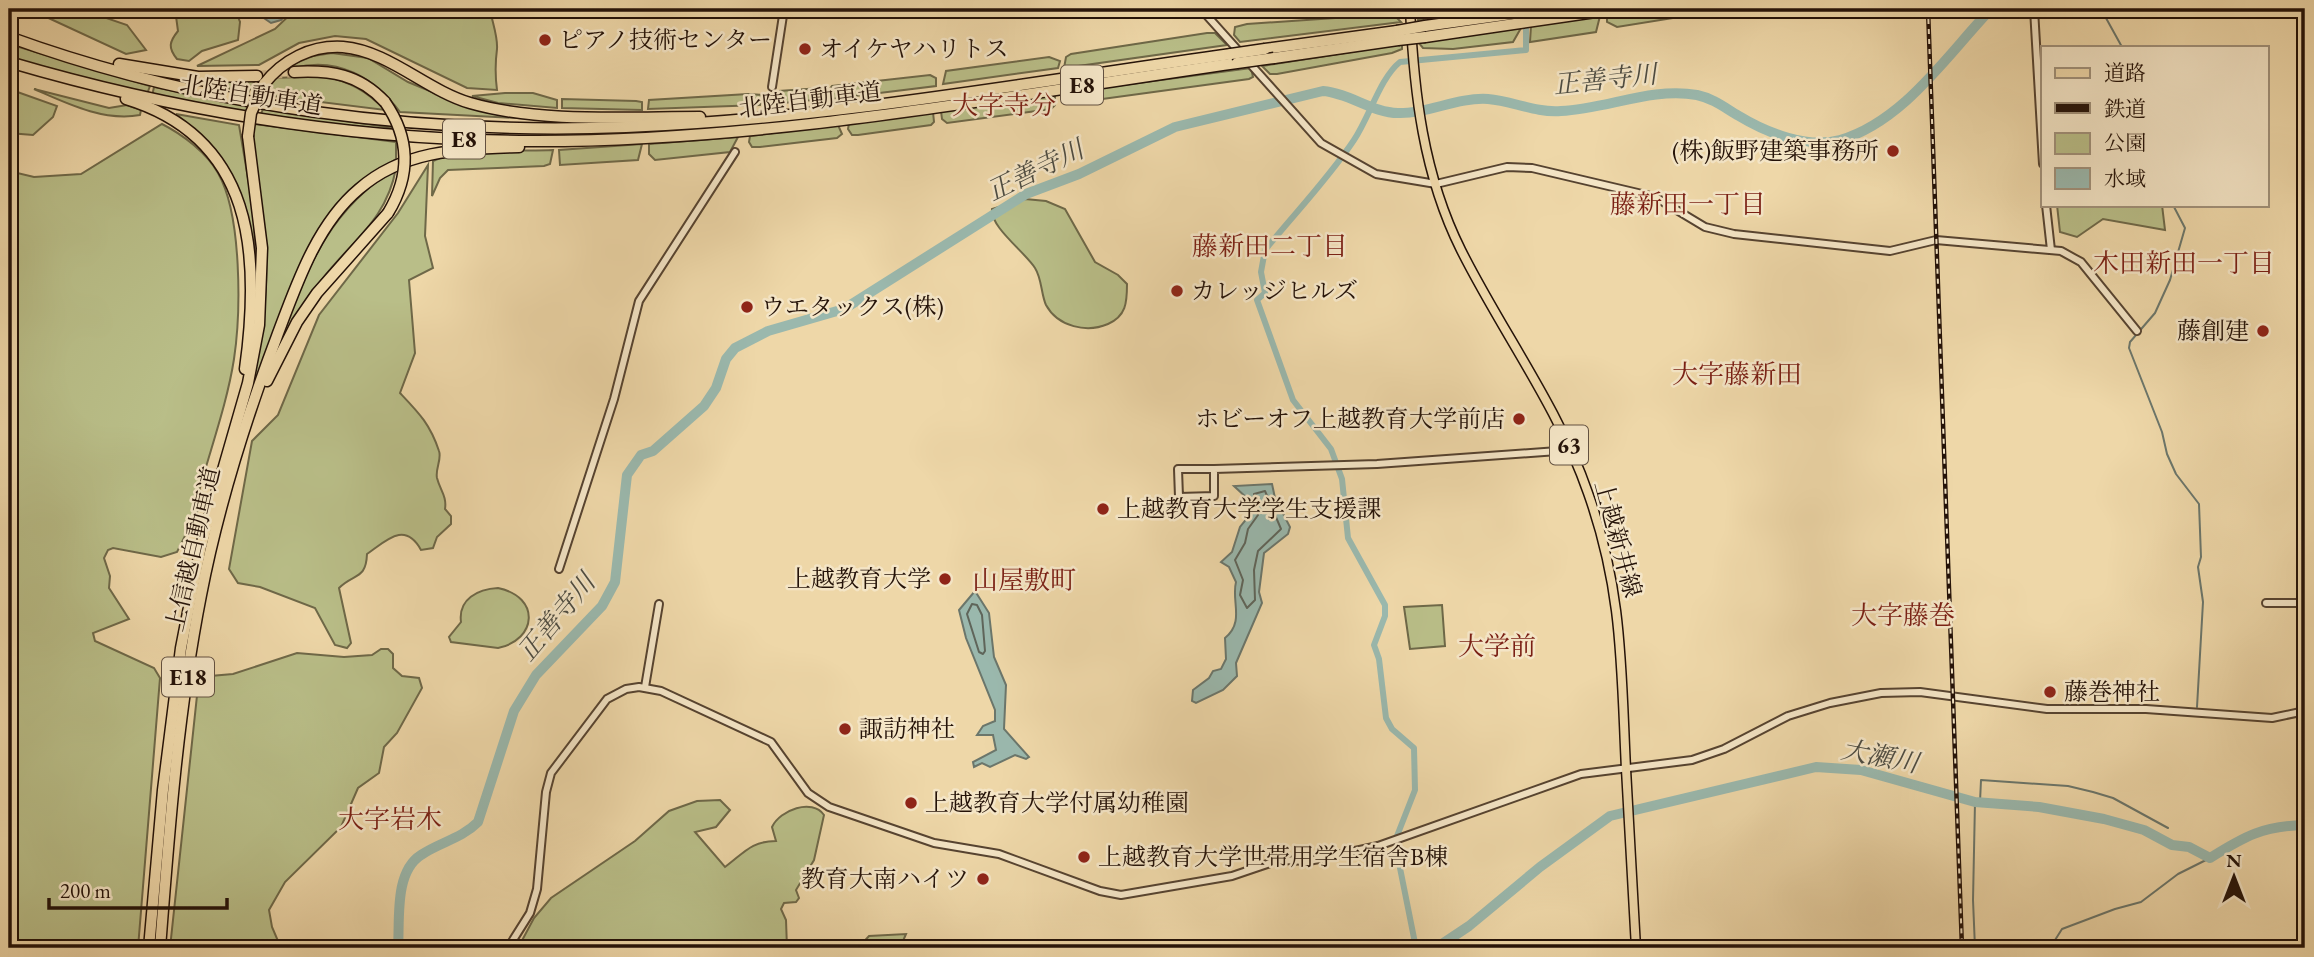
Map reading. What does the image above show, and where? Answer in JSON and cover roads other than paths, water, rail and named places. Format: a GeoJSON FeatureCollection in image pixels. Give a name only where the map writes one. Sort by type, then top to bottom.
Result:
{"type":"FeatureCollection","features":[{"type":"Feature","properties":{"kind":"highway","name":"北陸自動車道"},"geometry":{"type":"LineString","coordinates":[[1425,32],[1547,9]]}},
{"type":"Feature","properties":{"kind":"highway","name":"北陸自動車道"},"geometry":{"type":"LineString","coordinates":[[9,64],[166,103],[303,126],[477,140],[634,138],[826,120],[1234,58],[1265,49],[1616,9]]}},
{"type":"Feature","properties":{"kind":"highway","name":"北陸自動車道"},"geometry":{"type":"LineString","coordinates":[[13,38],[119,71],[217,94],[325,112],[440,124],[627,127],[825,110],[1234,58],[1274,58],[1397,35]]}},
{"type":"Feature","properties":{"kind":"highway"},"geometry":{"type":"LineString","coordinates":[[13,38],[171,74],[260,80],[301,54],[341,47],[379,57],[449,96],[513,111],[661,117],[825,110]]}},
{"type":"Feature","properties":{"kind":"highway"},"geometry":{"type":"LineString","coordinates":[[9,64],[151,108],[196,135],[219,161],[240,210],[250,272],[248,348],[234,428]]}},
{"type":"Feature","properties":{"kind":"highway"},"geometry":{"type":"LineString","coordinates":[[250,412],[297,322],[317,293],[388,213],[402,186],[406,159],[399,126],[385,102],[364,83],[328,72],[294,72]]}},
{"type":"Feature","properties":{"kind":"highway"},"geometry":{"type":"LineString","coordinates":[[234,428],[256,351],[262,299],[261,230],[248,136],[260,80]]}},
{"type":"Feature","properties":{"kind":"highway"},"geometry":{"type":"LineString","coordinates":[[250,412],[289,305],[311,256],[338,211],[370,180],[398,164],[438,152],[634,138]]}},
{"type":"Feature","properties":{"kind":"highway","name":"上信越自動車道"},"geometry":{"type":"LineString","coordinates":[[160,948],[174,792],[191,650],[219,513],[250,412]]}},
{"type":"Feature","properties":{"kind":"highway","name":"上信越自動車道"},"geometry":{"type":"LineString","coordinates":[[149,948],[163,790],[181,649],[201,546],[234,428]]}},
{"type":"Feature","properties":{"kind":"main road","name":"上越新井線"},"geometry":{"type":"LineString","coordinates":[[1410,9],[1416,95],[1427,162],[1461,249],[1572,450],[1601,532],[1615,587],[1621,641],[1636,948]]}},
{"type":"Feature","properties":{"kind":"street"},"geometry":{"type":"LineString","coordinates":[[772,87],[784,9]]}},
{"type":"Feature","properties":{"kind":"street"},"geometry":{"type":"LineString","coordinates":[[1201,9],[1321,144],[1376,174],[1436,184],[1507,167],[1532,168],[1655,197],[1706,227],[1734,234],[1890,251],[1936,240],[2069,253],[2081,262],[2137,331]]}},
{"type":"Feature","properties":{"kind":"street"},"geometry":{"type":"LineString","coordinates":[[2034,9],[2041,130]]}},
{"type":"Feature","properties":{"kind":"street"},"geometry":{"type":"LineString","coordinates":[[559,569],[614,399],[639,301],[735,152]]}},
{"type":"Feature","properties":{"kind":"street"},"geometry":{"type":"LineString","coordinates":[[2046,206],[2051,250]]}},
{"type":"Feature","properties":{"kind":"street"},"geometry":{"type":"LineString","coordinates":[[1214,469],[1214,496],[1179,497],[1178,469],[1377,464],[1572,450]]}},
{"type":"Feature","properties":{"kind":"street"},"geometry":{"type":"LineString","coordinates":[[2266,603],[2305,603]]}},
{"type":"Feature","properties":{"kind":"street"},"geometry":{"type":"LineString","coordinates":[[645,687],[659,604]]}},
{"type":"Feature","properties":{"kind":"street"},"geometry":{"type":"LineString","coordinates":[[508,948],[530,913],[537,888],[546,792],[551,773],[607,699],[626,689],[645,687],[661,691],[771,742],[808,793],[829,807],[934,843],[999,854],[1100,891],[1121,895],[1232,876],[1279,860],[1309,861],[1378,846],[1581,774],[1707,756],[1771,723],[1806,709],[1899,691],[2047,709],[2146,709],[2272,718],[2305,711]]}},
{"type":"Feature","properties":{"kind":"water"},"geometry":{"type":"Polygon","coordinates":[[[243,9],[291,9],[281,20],[271,23],[255,12],[243,9]]]}},
{"type":"Feature","properties":{"kind":"water"},"geometry":{"type":"Polygon","coordinates":[[[1272,484],[1275,498],[1290,527],[1288,534],[1264,553],[1259,592],[1262,603],[1236,663],[1237,676],[1223,690],[1196,703],[1192,701],[1193,690],[1209,678],[1213,671],[1221,669],[1226,659],[1225,638],[1231,632],[1236,618],[1236,582],[1229,567],[1221,562],[1232,552],[1240,527],[1252,512],[1248,499],[1234,486],[1272,484]]]}},
{"type":"Feature","properties":{"kind":"water"},"geometry":{"type":"Polygon","coordinates":[[[975,591],[989,613],[994,657],[1006,685],[1004,729],[1029,757],[1026,759],[1015,755],[990,767],[982,763],[974,767],[973,762],[996,750],[993,735],[977,735],[983,726],[995,721],[995,710],[966,638],[959,610],[975,591]]]}},
{"type":"Feature","properties":{"kind":"waterway","name":"正善寺川"},"geometry":{"type":"LineString","coordinates":[[398,948],[400,897],[406,873],[421,855],[465,832],[478,822],[514,711],[536,675],[602,606],[615,582],[627,475],[641,455],[653,451],[704,406],[716,388],[726,359],[735,348],[768,331],[844,309],[1026,194],[1079,174],[1175,127],[1323,91],[1342,95],[1379,110],[1398,113],[1476,99],[1561,111],[1646,96],[1680,93],[1709,99],[1750,122],[1788,138],[1828,142],[1863,131],[1904,102],[1941,66],[1991,9]]}},
{"type":"Feature","properties":{"kind":"waterway"},"geometry":{"type":"LineString","coordinates":[[2101,9],[2121,46]]}},
{"type":"Feature","properties":{"kind":"waterway"},"geometry":{"type":"LineString","coordinates":[[1416,948],[1398,858],[1397,836],[1415,790],[1414,748],[1392,729],[1386,718],[1379,659],[1374,645],[1385,616],[1385,605],[1348,538],[1342,479],[1331,449],[1293,400],[1257,300],[1265,293],[1261,272],[1265,250],[1344,154],[1393,69],[1400,62],[1526,50],[1526,21]]}},
{"type":"Feature","properties":{"kind":"waterway"},"geometry":{"type":"LineString","coordinates":[[2174,206],[2185,228],[2170,280],[2155,313],[2130,342],[2129,348],[2162,432],[2167,454],[2176,474],[2199,504],[2201,557],[2198,567],[2203,602],[2197,707]]}},
{"type":"Feature","properties":{"kind":"waterway","name":"大瀬川"},"geometry":{"type":"LineString","coordinates":[[1436,948],[1469,926],[1540,867],[1610,816],[1816,767],[1861,770],[1975,802],[2039,807],[2104,819],[2144,830],[2172,845],[2189,847],[2210,858],[2266,830],[2305,825]]}},
{"type":"Feature","properties":{"kind":"waterway"},"geometry":{"type":"LineString","coordinates":[[1980,802],[1981,780],[2068,786],[2113,798],[2168,828]]}},
{"type":"Feature","properties":{"kind":"waterway"},"geometry":{"type":"LineString","coordinates":[[1975,802],[1975,948]]}},
{"type":"Feature","properties":{"kind":"waterway"},"geometry":{"type":"LineString","coordinates":[[2050,948],[2062,929],[2141,902],[2178,874],[2210,858]]}},
{"type":"Feature","properties":{"kind":"tunnel"},"geometry":{"type":"LineString","coordinates":[[257,76],[294,72]]}},
{"type":"Feature","properties":{"kind":"railway"},"geometry":{"type":"LineString","coordinates":[[1928,9],[1962,948]]}},
{"type":"Feature","properties":{"kind":"place","name":"ピアノ技術センター"},"geometry":{"type":"Point","coordinates":[545,40]}},
{"type":"Feature","properties":{"kind":"place","name":"オイケヤハリトス"},"geometry":{"type":"Point","coordinates":[805,49]}},
{"type":"Feature","properties":{"kind":"place","name":"(株)飯野建築事務所"},"geometry":{"type":"Point","coordinates":[1893,151]}},
{"type":"Feature","properties":{"kind":"place","name":"カレッジヒルズ"},"geometry":{"type":"Point","coordinates":[1177,291]}},
{"type":"Feature","properties":{"kind":"place","name":"ウエタックス(株)"},"geometry":{"type":"Point","coordinates":[747,307]}},
{"type":"Feature","properties":{"kind":"place","name":"藤創建"},"geometry":{"type":"Point","coordinates":[2263,331]}},
{"type":"Feature","properties":{"kind":"place","name":"ホビーオフ上越教育大学前店"},"geometry":{"type":"Point","coordinates":[1519,419]}},
{"type":"Feature","properties":{"kind":"place","name":"上越教育大学学生支援課"},"geometry":{"type":"Point","coordinates":[1103,509]}},
{"type":"Feature","properties":{"kind":"place","name":"上越教育大学"},"geometry":{"type":"Point","coordinates":[945,579]}},
{"type":"Feature","properties":{"kind":"place","name":"藤巻神社"},"geometry":{"type":"Point","coordinates":[2050,692]}},
{"type":"Feature","properties":{"kind":"place","name":"諏訪神社"},"geometry":{"type":"Point","coordinates":[845,729]}},
{"type":"Feature","properties":{"kind":"place","name":"上越教育大学付属幼稚園"},"geometry":{"type":"Point","coordinates":[911,803]}},
{"type":"Feature","properties":{"kind":"place","name":"上越教育大学世帯用学生宿舎B棟"},"geometry":{"type":"Point","coordinates":[1084,857]}},
{"type":"Feature","properties":{"kind":"place","name":"教育大南ハイツ"},"geometry":{"type":"Point","coordinates":[983,879]}},
{"type":"Feature","properties":{"kind":"district","name":"大字寺分"},"geometry":{"type":"Point","coordinates":[1004,105]}},
{"type":"Feature","properties":{"kind":"district","name":"藤新田一丁目"},"geometry":{"type":"Point","coordinates":[1688,204]}},
{"type":"Feature","properties":{"kind":"district","name":"藤新田二丁目"},"geometry":{"type":"Point","coordinates":[1270,246]}},
{"type":"Feature","properties":{"kind":"district","name":"木田新田一丁目"},"geometry":{"type":"Point","coordinates":[2184,263]}},
{"type":"Feature","properties":{"kind":"district","name":"大字藤新田"},"geometry":{"type":"Point","coordinates":[1737,374]}},
{"type":"Feature","properties":{"kind":"district","name":"山屋敷町"},"geometry":{"type":"Point","coordinates":[1024,580]}},
{"type":"Feature","properties":{"kind":"district","name":"大字藤巻"},"geometry":{"type":"Point","coordinates":[1903,615]}},
{"type":"Feature","properties":{"kind":"district","name":"大学前"},"geometry":{"type":"Point","coordinates":[1497,646]}},
{"type":"Feature","properties":{"kind":"district","name":"大字岩木"},"geometry":{"type":"Point","coordinates":[390,819]}}]}
